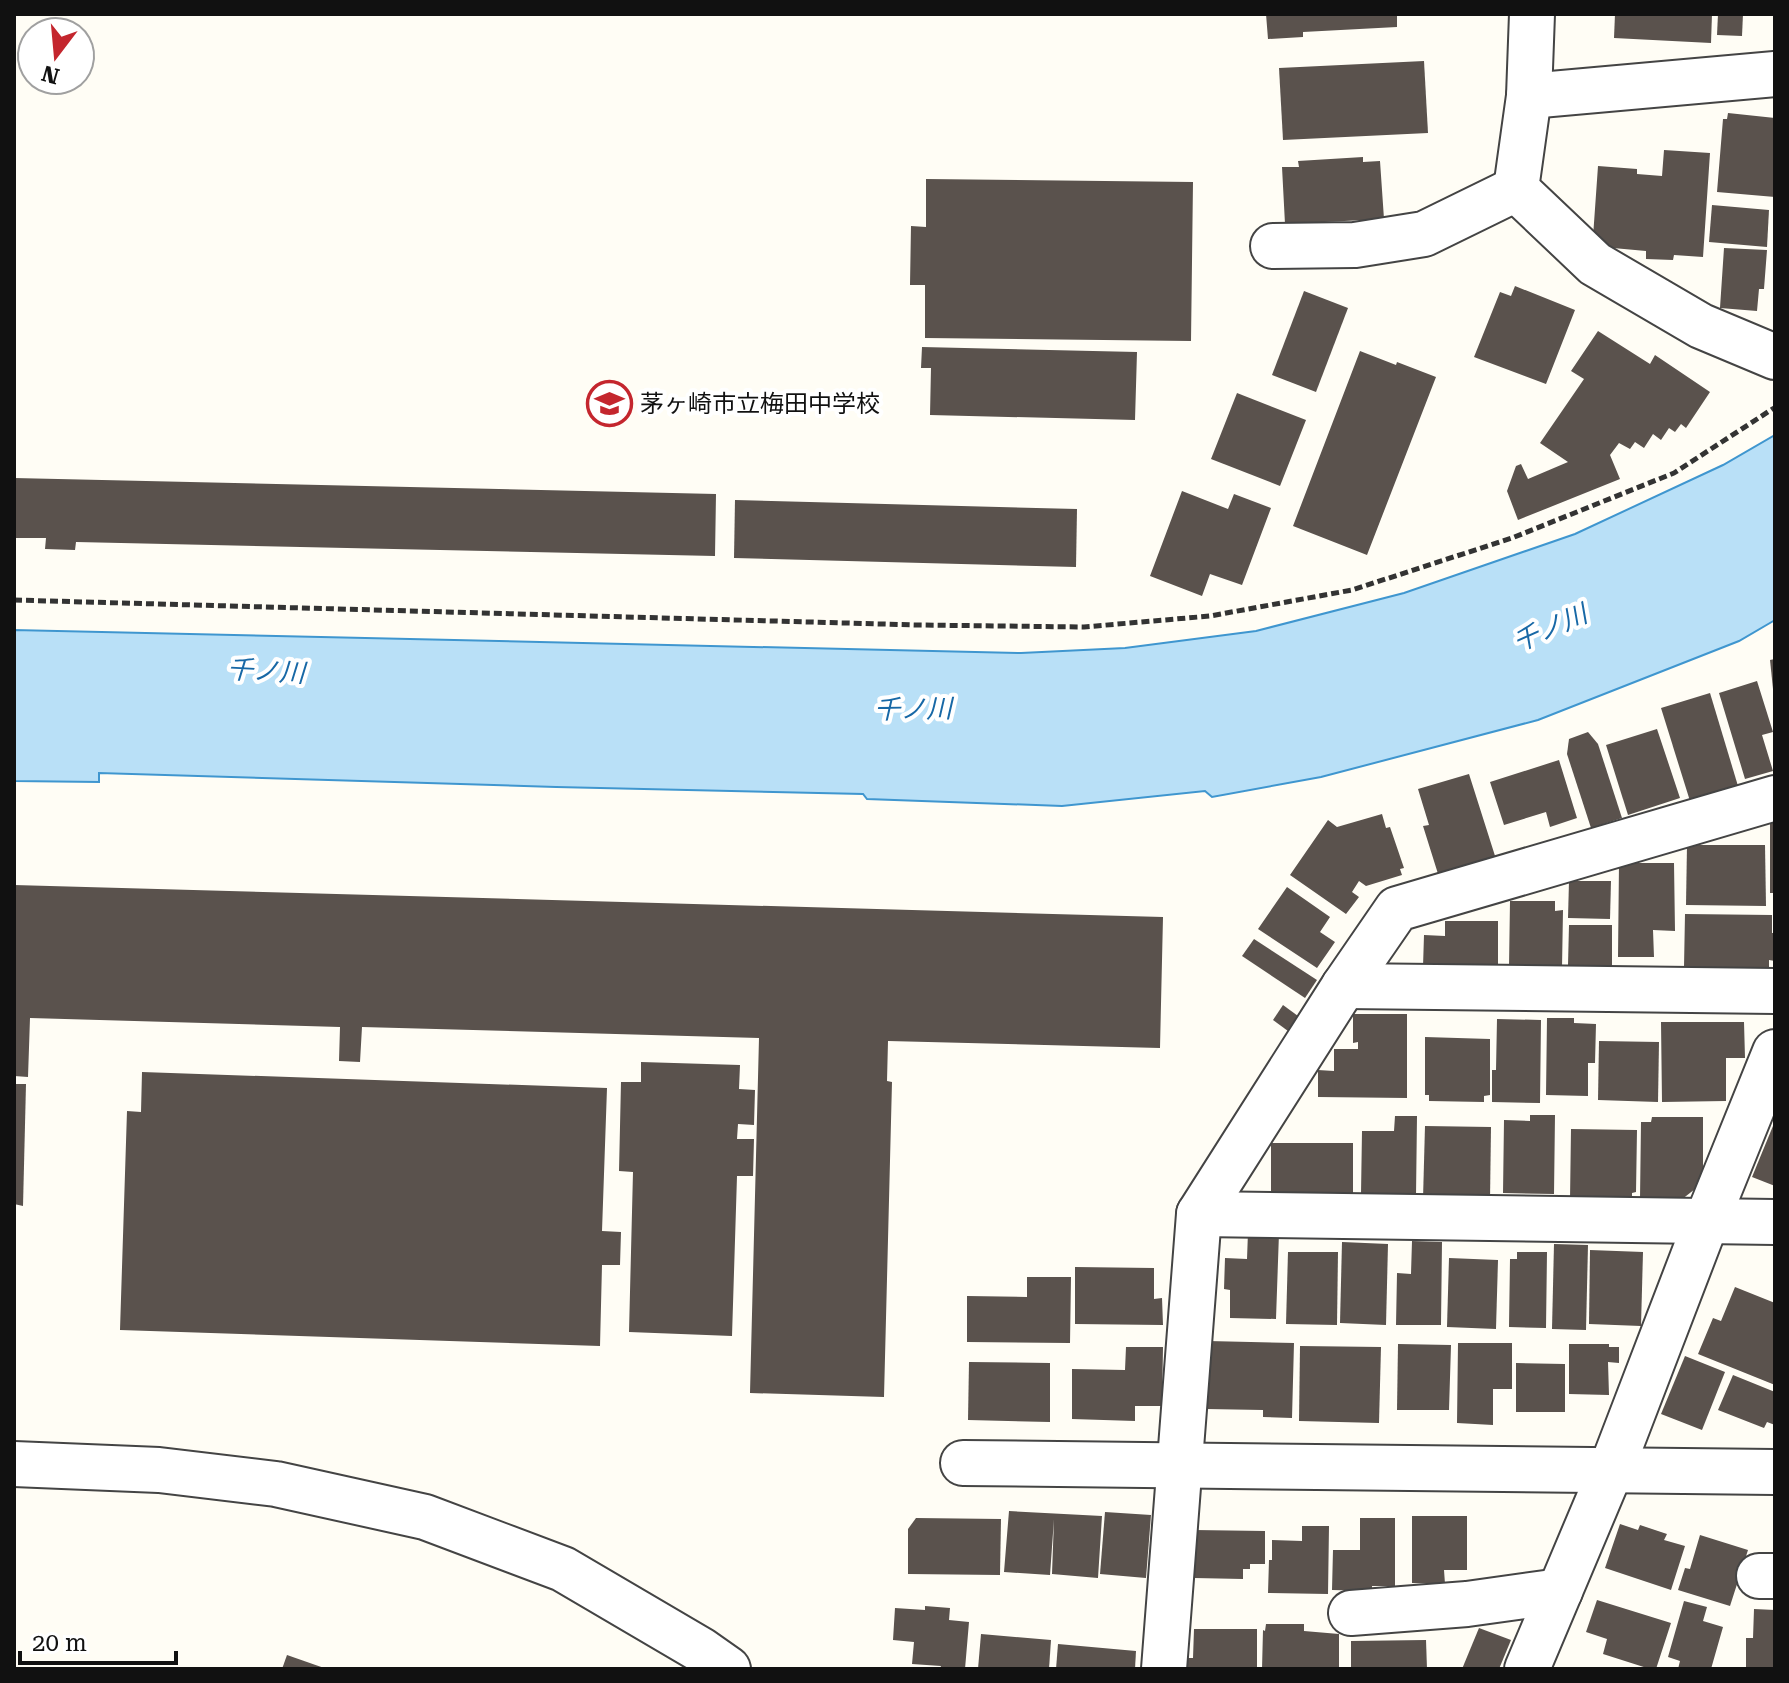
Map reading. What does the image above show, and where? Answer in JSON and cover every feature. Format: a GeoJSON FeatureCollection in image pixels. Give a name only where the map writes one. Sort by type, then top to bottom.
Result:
{"type":"FeatureCollection","features":[{"type":"Feature","properties":{"kind":"street"},"geometry":{"type":"LineString","coordinates":[[1516,189],[1529,96],[1532,14]]}},
{"type":"Feature","properties":{"kind":"street"},"geometry":{"type":"LineString","coordinates":[[1529,96],[1775,74]]}},
{"type":"Feature","properties":{"kind":"street"},"geometry":{"type":"LineString","coordinates":[[1273,246],[1355,245],[1424,234],[1516,189]]}},
{"type":"Feature","properties":{"kind":"street"},"geometry":{"type":"LineString","coordinates":[[1516,189],[1595,264],[1701,326],[1775,357]]}},
{"type":"Feature","properties":{"kind":"street"},"geometry":{"type":"LineString","coordinates":[[1164,1669],[1199,1214],[1344,986],[1397,909],[1775,798]]}},
{"type":"Feature","properties":{"kind":"street"},"geometry":{"type":"LineString","coordinates":[[1344,986],[1775,991]]}},
{"type":"Feature","properties":{"kind":"street"},"geometry":{"type":"LineString","coordinates":[[1527,1669],[1611,1470],[1775,1052]]}},
{"type":"Feature","properties":{"kind":"street"},"geometry":{"type":"LineString","coordinates":[[1199,1214],[1775,1222]]}},
{"type":"Feature","properties":{"kind":"street"},"geometry":{"type":"LineString","coordinates":[[963,1463],[1775,1472]]}},
{"type":"Feature","properties":{"kind":"street"},"geometry":{"type":"LineString","coordinates":[[14,1464],[159,1470],[276,1484],[425,1517],[563,1569],[728,1669]]}},
{"type":"Feature","properties":{"kind":"street"},"geometry":{"type":"LineString","coordinates":[[1351,1613],[1467,1604],[1560,1591]]}},
{"type":"Feature","properties":{"kind":"path"},"geometry":{"type":"LineString","coordinates":[[14,600],[933,625],[1084,627],[1210,616],[1352,590],[1512,538],[1674,473],[1775,407]]}},
{"type":"Feature","properties":{"kind":"water","name":"千ノ川"},"geometry":{"type":"Polygon","coordinates":[[[1775,435],[1775,620],[1739,641],[1538,720],[1321,777],[1212,797],[1205,791],[1062,806],[867,799],[863,794],[99,773],[99,782],[14,781],[14,630],[1021,653],[1125,648],[1256,631],[1404,593],[1575,534],[1723,465],[1775,435]]]}},
{"type":"Feature","properties":{"kind":"building"},"geometry":{"type":"Polygon","coordinates":[[[1266,14],[1397,14],[1397,27],[1303,32],[1303,37],[1268,39],[1266,14]]]}},
{"type":"Feature","properties":{"kind":"building"},"geometry":{"type":"Polygon","coordinates":[[[1615,14],[1712,14],[1711,43],[1614,38],[1615,14]]]}},
{"type":"Feature","properties":{"kind":"building"},"geometry":{"type":"Polygon","coordinates":[[[1718,14],[1743,14],[1742,36],[1717,35],[1718,14]]]}},
{"type":"Feature","properties":{"kind":"building"},"geometry":{"type":"Polygon","coordinates":[[[1424,61],[1428,133],[1283,140],[1279,68],[1424,61]]]}},
{"type":"Feature","properties":{"kind":"building"},"geometry":{"type":"Polygon","coordinates":[[[1728,113],[1775,118],[1775,197],[1717,192],[1723,119],[1727,119],[1728,113]]]}},
{"type":"Feature","properties":{"kind":"building"},"geometry":{"type":"Polygon","coordinates":[[[1664,150],[1710,153],[1703,257],[1674,255],[1673,260],[1646,259],[1646,251],[1602,247],[1602,238],[1593,237],[1598,166],[1637,169],[1637,174],[1662,176],[1664,150]]]}},
{"type":"Feature","properties":{"kind":"building"},"geometry":{"type":"Polygon","coordinates":[[[1363,157],[1363,162],[1380,161],[1384,219],[1285,224],[1282,167],[1299,167],[1298,161],[1363,157]]]}},
{"type":"Feature","properties":{"kind":"building"},"geometry":{"type":"Polygon","coordinates":[[[926,179],[1193,182],[1191,341],[925,338],[925,285],[910,285],[911,226],[926,227],[926,179]]]}},
{"type":"Feature","properties":{"kind":"building"},"geometry":{"type":"Polygon","coordinates":[[[1712,205],[1769,210],[1767,247],[1709,242],[1712,205]]]}},
{"type":"Feature","properties":{"kind":"building"},"geometry":{"type":"Polygon","coordinates":[[[1724,248],[1767,250],[1764,289],[1759,289],[1757,311],[1720,308],[1724,248]]]}},
{"type":"Feature","properties":{"kind":"building"},"geometry":{"type":"Polygon","coordinates":[[[1515,286],[1575,310],[1546,384],[1474,357],[1500,292],[1511,296],[1515,286]]]}},
{"type":"Feature","properties":{"kind":"building"},"geometry":{"type":"Polygon","coordinates":[[[1304,291],[1348,308],[1316,392],[1272,375],[1304,291]]]}},
{"type":"Feature","properties":{"kind":"building"},"geometry":{"type":"Polygon","coordinates":[[[1598,331],[1650,364],[1655,355],[1710,392],[1686,428],[1681,424],[1675,432],[1669,428],[1661,440],[1653,434],[1644,448],[1635,442],[1630,449],[1619,443],[1610,455],[1620,479],[1518,520],[1507,491],[1516,466],[1521,464],[1528,479],[1568,462],[1540,443],[1584,379],[1571,371],[1598,331]]]}},
{"type":"Feature","properties":{"kind":"building"},"geometry":{"type":"Polygon","coordinates":[[[922,347],[1137,352],[1135,420],[930,415],[931,368],[921,368],[922,347]]]}},
{"type":"Feature","properties":{"kind":"building"},"geometry":{"type":"Polygon","coordinates":[[[1360,351],[1436,377],[1367,555],[1293,526],[1360,351]]]}},
{"type":"Feature","properties":{"kind":"building"},"geometry":{"type":"Polygon","coordinates":[[[1237,393],[1306,420],[1280,486],[1211,459],[1237,393]]]}},
{"type":"Feature","properties":{"kind":"building"},"geometry":{"type":"Polygon","coordinates":[[[14,478],[716,494],[715,556],[76,542],[75,550],[45,549],[46,538],[14,538],[14,478]]]}},
{"type":"Feature","properties":{"kind":"building"},"geometry":{"type":"Polygon","coordinates":[[[1182,491],[1228,509],[1234,494],[1271,508],[1242,585],[1210,574],[1202,596],[1150,576],[1182,491]]]}},
{"type":"Feature","properties":{"kind":"building"},"geometry":{"type":"Polygon","coordinates":[[[735,500],[1077,509],[1076,567],[734,558],[735,500]]]}},
{"type":"Feature","properties":{"kind":"building"},"geometry":{"type":"Polygon","coordinates":[[[1775,659],[1775,688],[1773,689],[1770,660],[1775,659]]]}},
{"type":"Feature","properties":{"kind":"building"},"geometry":{"type":"Polygon","coordinates":[[[1757,681],[1773,732],[1762,735],[1773,771],[1745,779],[1719,693],[1757,681]]]}},
{"type":"Feature","properties":{"kind":"building"},"geometry":{"type":"Polygon","coordinates":[[[1710,693],[1738,786],[1690,801],[1661,708],[1710,693]]]}},
{"type":"Feature","properties":{"kind":"building"},"geometry":{"type":"Polygon","coordinates":[[[1657,729],[1680,798],[1628,815],[1606,745],[1657,729]]]}},
{"type":"Feature","properties":{"kind":"building"},"geometry":{"type":"Polygon","coordinates":[[[1588,732],[1598,744],[1622,818],[1591,828],[1567,754],[1569,739],[1588,732]]]}},
{"type":"Feature","properties":{"kind":"building"},"geometry":{"type":"Polygon","coordinates":[[[1559,760],[1577,818],[1550,827],[1546,812],[1504,825],[1490,782],[1559,760]]]}},
{"type":"Feature","properties":{"kind":"building"},"geometry":{"type":"Polygon","coordinates":[[[1469,774],[1496,859],[1439,877],[1423,826],[1429,825],[1418,789],[1469,774]]]}},
{"type":"Feature","properties":{"kind":"building"},"geometry":{"type":"Polygon","coordinates":[[[1382,814],[1386,828],[1390,827],[1404,868],[1400,869],[1402,875],[1366,886],[1359,881],[1352,892],[1359,897],[1346,914],[1290,875],[1328,820],[1337,827],[1382,814]]]}},
{"type":"Feature","properties":{"kind":"building"},"geometry":{"type":"Polygon","coordinates":[[[1770,821],[1775,822],[1775,893],[1770,893],[1770,821]]]}},
{"type":"Feature","properties":{"kind":"building"},"geometry":{"type":"Polygon","coordinates":[[[1687,845],[1765,845],[1766,906],[1686,905],[1687,845]]]}},
{"type":"Feature","properties":{"kind":"building"},"geometry":{"type":"Polygon","coordinates":[[[1619,863],[1674,863],[1675,931],[1653,930],[1654,957],[1618,957],[1619,863]]]}},
{"type":"Feature","properties":{"kind":"building"},"geometry":{"type":"Polygon","coordinates":[[[1569,881],[1611,881],[1610,919],[1568,918],[1569,881]]]}},
{"type":"Feature","properties":{"kind":"building"},"geometry":{"type":"Polygon","coordinates":[[[14,885],[1163,917],[1160,1048],[888,1041],[887,1081],[892,1082],[884,1397],[750,1393],[759,1038],[362,1027],[360,1062],[339,1061],[340,1027],[30,1018],[28,1077],[14,1076],[14,885]]]}},
{"type":"Feature","properties":{"kind":"building"},"geometry":{"type":"Polygon","coordinates":[[[1287,887],[1330,917],[1320,932],[1335,942],[1317,968],[1258,929],[1287,887]]]}},
{"type":"Feature","properties":{"kind":"building"},"geometry":{"type":"Polygon","coordinates":[[[1510,901],[1555,901],[1555,911],[1563,910],[1562,968],[1509,967],[1510,901]]]}},
{"type":"Feature","properties":{"kind":"building"},"geometry":{"type":"Polygon","coordinates":[[[1685,914],[1772,915],[1775,961],[1769,960],[1769,968],[1684,967],[1685,914]]]}},
{"type":"Feature","properties":{"kind":"building"},"geometry":{"type":"Polygon","coordinates":[[[1445,921],[1498,921],[1498,967],[1423,967],[1424,935],[1445,936],[1445,921]]]}},
{"type":"Feature","properties":{"kind":"building"},"geometry":{"type":"Polygon","coordinates":[[[1569,925],[1612,925],[1612,966],[1568,965],[1569,925]]]}},
{"type":"Feature","properties":{"kind":"building"},"geometry":{"type":"Polygon","coordinates":[[[1254,939],[1317,980],[1305,998],[1242,956],[1254,939]]]}},
{"type":"Feature","properties":{"kind":"building"},"geometry":{"type":"Polygon","coordinates":[[[1283,1005],[1298,1016],[1288,1031],[1273,1020],[1283,1005]]]}},
{"type":"Feature","properties":{"kind":"building"},"geometry":{"type":"Polygon","coordinates":[[[1353,1014],[1407,1014],[1407,1098],[1318,1097],[1318,1070],[1334,1071],[1334,1049],[1358,1049],[1358,1042],[1353,1043],[1353,1014]]]}},
{"type":"Feature","properties":{"kind":"building"},"geometry":{"type":"Polygon","coordinates":[[[1547,1018],[1574,1018],[1574,1023],[1596,1024],[1595,1063],[1588,1063],[1588,1096],[1546,1095],[1547,1018]]]}},
{"type":"Feature","properties":{"kind":"building"},"geometry":{"type":"Polygon","coordinates":[[[1497,1019],[1541,1020],[1540,1103],[1492,1102],[1497,1019]]]}},
{"type":"Feature","properties":{"kind":"building"},"geometry":{"type":"Polygon","coordinates":[[[1661,1022],[1744,1022],[1745,1058],[1726,1058],[1726,1101],[1662,1102],[1661,1022]]]}},
{"type":"Feature","properties":{"kind":"building"},"geometry":{"type":"Polygon","coordinates":[[[1425,1037],[1490,1039],[1490,1095],[1484,1096],[1484,1102],[1429,1101],[1429,1095],[1425,1095],[1425,1037]]]}},
{"type":"Feature","properties":{"kind":"building"},"geometry":{"type":"Polygon","coordinates":[[[1599,1041],[1659,1042],[1658,1102],[1598,1100],[1599,1041]]]}},
{"type":"Feature","properties":{"kind":"building"},"geometry":{"type":"Polygon","coordinates":[[[641,1062],[740,1065],[739,1089],[755,1090],[754,1125],[738,1124],[737,1139],[754,1139],[753,1176],[737,1176],[732,1336],[629,1332],[633,1172],[619,1171],[621,1082],[641,1082],[641,1062]]]}},
{"type":"Feature","properties":{"kind":"building"},"geometry":{"type":"Polygon","coordinates":[[[142,1072],[607,1088],[602,1231],[621,1232],[620,1265],[602,1265],[600,1346],[120,1330],[127,1111],[141,1112],[142,1072]]]}},
{"type":"Feature","properties":{"kind":"building"},"geometry":{"type":"Polygon","coordinates":[[[14,1084],[26,1084],[23,1206],[14,1204],[14,1084]]]}},
{"type":"Feature","properties":{"kind":"building"},"geometry":{"type":"Polygon","coordinates":[[[1530,1115],[1555,1115],[1554,1194],[1503,1193],[1504,1120],[1530,1121],[1530,1115]]]}},
{"type":"Feature","properties":{"kind":"building"},"geometry":{"type":"Polygon","coordinates":[[[1395,1116],[1417,1116],[1416,1196],[1361,1194],[1362,1131],[1394,1131],[1395,1116]]]}},
{"type":"Feature","properties":{"kind":"building"},"geometry":{"type":"Polygon","coordinates":[[[1652,1117],[1703,1117],[1703,1169],[1695,1189],[1681,1200],[1640,1199],[1641,1122],[1651,1122],[1652,1117]]]}},
{"type":"Feature","properties":{"kind":"building"},"geometry":{"type":"Polygon","coordinates":[[[1775,1121],[1775,1186],[1752,1177],[1775,1121]]]}},
{"type":"Feature","properties":{"kind":"building"},"geometry":{"type":"Polygon","coordinates":[[[1425,1126],[1491,1127],[1490,1200],[1423,1199],[1425,1126]]]}},
{"type":"Feature","properties":{"kind":"building"},"geometry":{"type":"Polygon","coordinates":[[[1571,1129],[1637,1130],[1636,1192],[1632,1193],[1632,1201],[1570,1200],[1571,1129]]]}},
{"type":"Feature","properties":{"kind":"building"},"geometry":{"type":"Polygon","coordinates":[[[1271,1143],[1353,1143],[1353,1195],[1271,1195],[1271,1143]]]}},
{"type":"Feature","properties":{"kind":"building"},"geometry":{"type":"Polygon","coordinates":[[[1248,1232],[1279,1233],[1276,1319],[1230,1318],[1230,1290],[1224,1289],[1225,1258],[1247,1259],[1248,1232]]]}},
{"type":"Feature","properties":{"kind":"building"},"geometry":{"type":"Polygon","coordinates":[[[1412,1241],[1442,1242],[1441,1325],[1396,1325],[1397,1273],[1411,1274],[1412,1241]]]}},
{"type":"Feature","properties":{"kind":"building"},"geometry":{"type":"Polygon","coordinates":[[[1342,1242],[1388,1244],[1386,1325],[1340,1323],[1342,1242]]]}},
{"type":"Feature","properties":{"kind":"building"},"geometry":{"type":"Polygon","coordinates":[[[1554,1244],[1588,1245],[1586,1330],[1552,1329],[1554,1244]]]}},
{"type":"Feature","properties":{"kind":"building"},"geometry":{"type":"Polygon","coordinates":[[[1590,1250],[1643,1252],[1641,1326],[1589,1324],[1590,1250]]]}},
{"type":"Feature","properties":{"kind":"building"},"geometry":{"type":"Polygon","coordinates":[[[1288,1252],[1338,1252],[1337,1325],[1286,1324],[1288,1252]]]}},
{"type":"Feature","properties":{"kind":"building"},"geometry":{"type":"Polygon","coordinates":[[[1517,1252],[1547,1252],[1546,1328],[1509,1327],[1510,1259],[1517,1259],[1517,1252]]]}},
{"type":"Feature","properties":{"kind":"building"},"geometry":{"type":"Polygon","coordinates":[[[1449,1258],[1498,1260],[1496,1329],[1447,1327],[1449,1258]]]}},
{"type":"Feature","properties":{"kind":"building"},"geometry":{"type":"Polygon","coordinates":[[[1075,1267],[1154,1268],[1154,1299],[1162,1298],[1163,1325],[1075,1324],[1075,1267]]]}},
{"type":"Feature","properties":{"kind":"building"},"geometry":{"type":"Polygon","coordinates":[[[1027,1277],[1071,1277],[1070,1343],[967,1342],[967,1296],[1027,1297],[1027,1277]]]}},
{"type":"Feature","properties":{"kind":"building"},"geometry":{"type":"Polygon","coordinates":[[[1735,1287],[1775,1303],[1775,1385],[1698,1354],[1713,1318],[1721,1321],[1735,1287]]]}},
{"type":"Feature","properties":{"kind":"building"},"geometry":{"type":"Polygon","coordinates":[[[1208,1341],[1294,1343],[1292,1418],[1263,1417],[1263,1410],[1206,1409],[1208,1341]]]}},
{"type":"Feature","properties":{"kind":"building"},"geometry":{"type":"Polygon","coordinates":[[[1458,1343],[1512,1343],[1512,1389],[1493,1389],[1493,1425],[1457,1423],[1458,1343]]]}},
{"type":"Feature","properties":{"kind":"building"},"geometry":{"type":"Polygon","coordinates":[[[1398,1344],[1451,1345],[1449,1410],[1397,1410],[1398,1344]]]}},
{"type":"Feature","properties":{"kind":"building"},"geometry":{"type":"Polygon","coordinates":[[[1569,1344],[1619,1347],[1619,1363],[1608,1362],[1609,1395],[1569,1394],[1569,1344]]]}},
{"type":"Feature","properties":{"kind":"building"},"geometry":{"type":"Polygon","coordinates":[[[1300,1346],[1381,1347],[1379,1423],[1299,1421],[1300,1346]]]}},
{"type":"Feature","properties":{"kind":"building"},"geometry":{"type":"Polygon","coordinates":[[[1126,1347],[1163,1347],[1162,1406],[1135,1406],[1135,1421],[1072,1419],[1072,1369],[1125,1370],[1126,1347]]]}},
{"type":"Feature","properties":{"kind":"building"},"geometry":{"type":"Polygon","coordinates":[[[1685,1356],[1725,1372],[1702,1430],[1661,1414],[1685,1356]]]}},
{"type":"Feature","properties":{"kind":"building"},"geometry":{"type":"Polygon","coordinates":[[[969,1362],[1050,1363],[1050,1422],[968,1420],[969,1362]]]}},
{"type":"Feature","properties":{"kind":"building"},"geometry":{"type":"Polygon","coordinates":[[[1516,1363],[1565,1364],[1565,1412],[1516,1412],[1516,1363]]]}},
{"type":"Feature","properties":{"kind":"building"},"geometry":{"type":"Polygon","coordinates":[[[1733,1375],[1775,1392],[1775,1425],[1767,1422],[1764,1428],[1718,1410],[1733,1375]]]}},
{"type":"Feature","properties":{"kind":"building"},"geometry":{"type":"Polygon","coordinates":[[[1009,1511],[1102,1516],[1098,1578],[1052,1574],[1054,1519],[1050,1575],[1004,1572],[1009,1511]]]}},
{"type":"Feature","properties":{"kind":"building"},"geometry":{"type":"Polygon","coordinates":[[[1105,1512],[1151,1515],[1146,1578],[1100,1574],[1105,1512]]]}},
{"type":"Feature","properties":{"kind":"building"},"geometry":{"type":"Polygon","coordinates":[[[1412,1516],[1467,1516],[1467,1570],[1444,1570],[1445,1584],[1412,1583],[1412,1516]]]}},
{"type":"Feature","properties":{"kind":"building"},"geometry":{"type":"Polygon","coordinates":[[[916,1518],[1001,1519],[1000,1575],[908,1574],[908,1529],[916,1518]]]}},
{"type":"Feature","properties":{"kind":"building"},"geometry":{"type":"Polygon","coordinates":[[[1360,1518],[1395,1518],[1395,1586],[1372,1586],[1372,1591],[1332,1590],[1333,1550],[1360,1550],[1360,1518]]]}},
{"type":"Feature","properties":{"kind":"building"},"geometry":{"type":"Polygon","coordinates":[[[1620,1524],[1638,1530],[1640,1525],[1667,1534],[1664,1540],[1685,1546],[1671,1590],[1605,1568],[1620,1524]]]}},
{"type":"Feature","properties":{"kind":"building"},"geometry":{"type":"Polygon","coordinates":[[[1302,1526],[1329,1526],[1328,1594],[1268,1593],[1272,1540],[1302,1541],[1302,1526]]]}},
{"type":"Feature","properties":{"kind":"building"},"geometry":{"type":"Polygon","coordinates":[[[1194,1530],[1265,1531],[1265,1564],[1250,1564],[1250,1569],[1243,1569],[1243,1579],[1194,1578],[1194,1530]]]}},
{"type":"Feature","properties":{"kind":"building"},"geometry":{"type":"Polygon","coordinates":[[[1700,1535],[1748,1550],[1730,1606],[1678,1590],[1685,1568],[1690,1569],[1700,1535]]]}},
{"type":"Feature","properties":{"kind":"building"},"geometry":{"type":"Polygon","coordinates":[[[1597,1600],[1671,1623],[1656,1669],[1603,1654],[1607,1639],[1586,1632],[1597,1600]]]}},
{"type":"Feature","properties":{"kind":"building"},"geometry":{"type":"Polygon","coordinates":[[[1684,1601],[1707,1607],[1703,1621],[1723,1627],[1711,1669],[1678,1669],[1680,1661],[1668,1657],[1684,1601]]]}},
{"type":"Feature","properties":{"kind":"building"},"geometry":{"type":"Polygon","coordinates":[[[925,1606],[950,1608],[949,1620],[969,1622],[965,1669],[912,1664],[914,1642],[893,1640],[895,1608],[925,1610],[925,1606]]]}},
{"type":"Feature","properties":{"kind":"building"},"geometry":{"type":"Polygon","coordinates":[[[1754,1609],[1775,1610],[1775,1669],[1746,1669],[1746,1638],[1753,1638],[1754,1609]]]}},
{"type":"Feature","properties":{"kind":"building"},"geometry":{"type":"Polygon","coordinates":[[[1266,1624],[1304,1624],[1304,1631],[1339,1634],[1339,1669],[1262,1669],[1263,1630],[1266,1624]]]}},
{"type":"Feature","properties":{"kind":"building"},"geometry":{"type":"Polygon","coordinates":[[[1479,1628],[1511,1640],[1499,1669],[1462,1669],[1479,1628]]]}},
{"type":"Feature","properties":{"kind":"building"},"geometry":{"type":"Polygon","coordinates":[[[1194,1629],[1257,1629],[1257,1669],[1182,1669],[1182,1658],[1193,1658],[1194,1629]]]}},
{"type":"Feature","properties":{"kind":"building"},"geometry":{"type":"Polygon","coordinates":[[[981,1634],[1051,1640],[1049,1669],[978,1669],[981,1634]]]}},
{"type":"Feature","properties":{"kind":"building"},"geometry":{"type":"Polygon","coordinates":[[[1426,1640],[1427,1669],[1351,1669],[1351,1641],[1426,1640]]]}},
{"type":"Feature","properties":{"kind":"building"},"geometry":{"type":"Polygon","coordinates":[[[1058,1644],[1136,1651],[1135,1669],[1056,1669],[1058,1644]]]}},
{"type":"Feature","properties":{"kind":"building"},"geometry":{"type":"Polygon","coordinates":[[[287,1655],[327,1669],[282,1669],[287,1655]]]}},
{"type":"Feature","properties":{"kind":"place","name":"茅ヶ崎市立梅田中学校"},"geometry":{"type":"Point","coordinates":[609,404]}}]}
